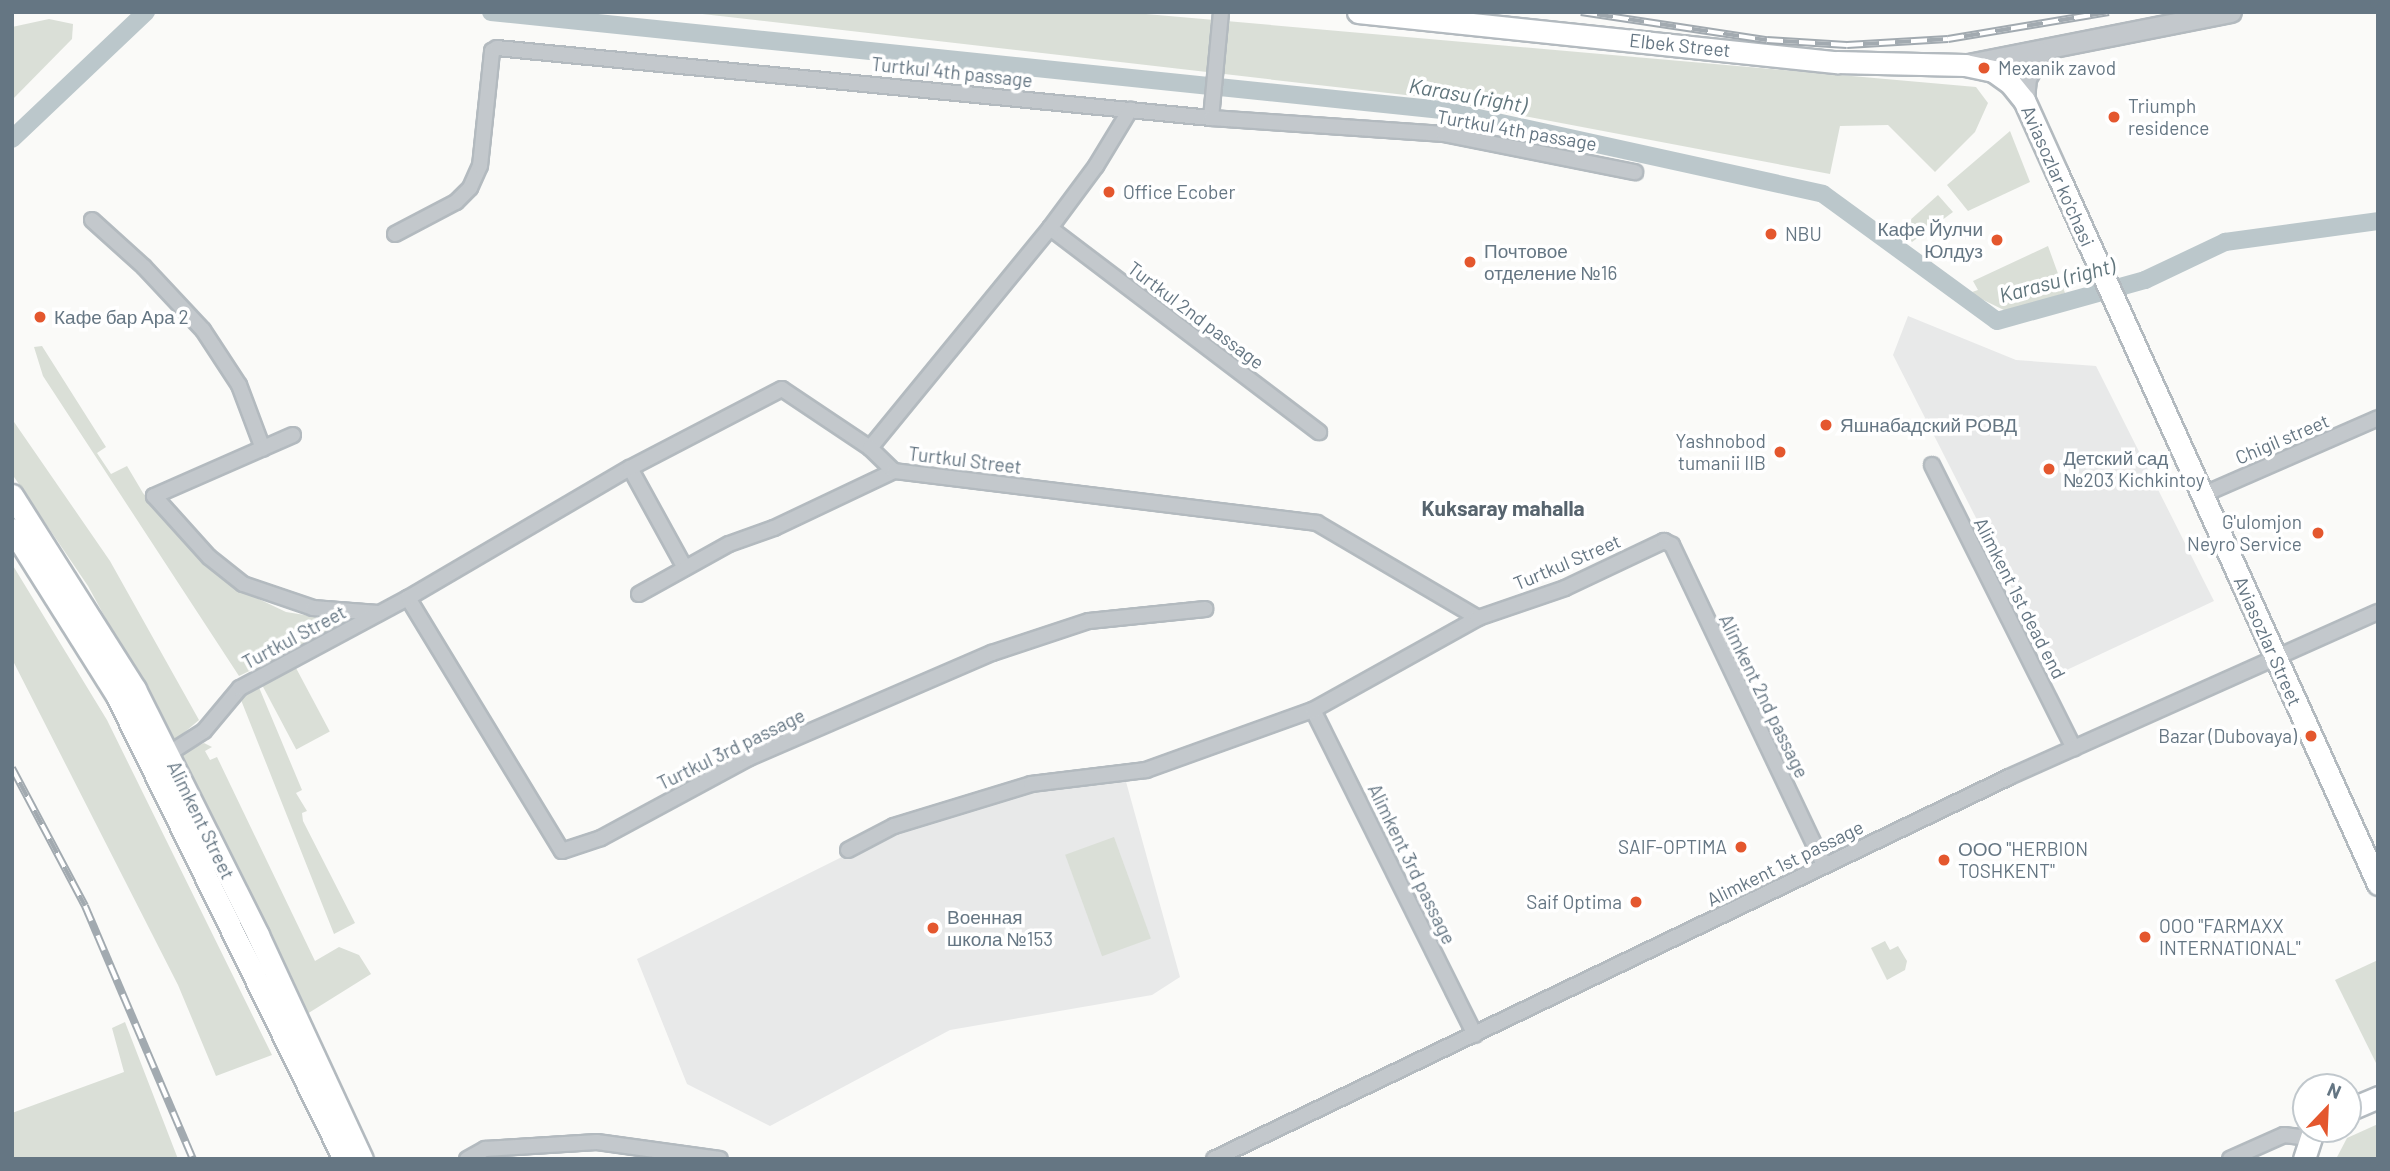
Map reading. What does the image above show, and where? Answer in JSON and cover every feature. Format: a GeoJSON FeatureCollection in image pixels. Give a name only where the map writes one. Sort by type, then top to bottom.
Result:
{"type":"FeatureCollection","features":[{"type":"Feature","properties":{"kind":"main road","name":"Elbek Street"},"geometry":{"type":"LineString","coordinates":[[1358,12],[1837,62],[1965,65],[2001,76]]}},
{"type":"Feature","properties":{"kind":"main road","name":"Aviasozlar ko'chasi"},"geometry":{"type":"LineString","coordinates":[[2001,76],[2024,100],[2124,321]]}},
{"type":"Feature","properties":{"kind":"main road","name":"Aviasozlar Street"},"geometry":{"type":"LineString","coordinates":[[2124,321],[2378,884]]}},
{"type":"Feature","properties":{"kind":"main road","name":"Alimkent Street"},"geometry":{"type":"LineString","coordinates":[[12,495],[99,627],[168,754],[362,1159]]}},
{"type":"Feature","properties":{"kind":"main road","name":"Alimkent Street"},"geometry":{"type":"LineString","coordinates":[[12,529],[117,696],[344,1159]]}},
{"type":"Feature","properties":{"kind":"street"},"geometry":{"type":"LineString","coordinates":[[1211,118],[1221,12]]}},
{"type":"Feature","properties":{"kind":"street"},"geometry":{"type":"LineString","coordinates":[[1965,65],[2042,52],[2231,12]]}},
{"type":"Feature","properties":{"kind":"street","name":"Turtkul 4th passage"},"geometry":{"type":"LineString","coordinates":[[395,234],[456,202],[476,178],[494,48],[1211,118],[1444,135],[1634,172]]}},
{"type":"Feature","properties":{"kind":"street"},"geometry":{"type":"LineString","coordinates":[[2024,100],[2026,78],[2042,52]]}},
{"type":"Feature","properties":{"kind":"street"},"geometry":{"type":"LineString","coordinates":[[870,448],[1050,228],[1097,166],[1130,110]]}},
{"type":"Feature","properties":{"kind":"street"},"geometry":{"type":"LineString","coordinates":[[92,220],[203,330],[239,385],[263,449],[293,435]]}},
{"type":"Feature","properties":{"kind":"street","name":"Turtkul 2nd passage"},"geometry":{"type":"LineString","coordinates":[[1050,228],[1318,432]]}},
{"type":"Feature","properties":{"kind":"street","name":"Turtkul Street"},"geometry":{"type":"LineString","coordinates":[[168,754],[204,731],[240,688],[408,598],[630,468],[782,389],[870,448],[894,471],[1317,523],[1478,618]]}},
{"type":"Feature","properties":{"kind":"street","name":"Chigil street"},"geometry":{"type":"LineString","coordinates":[[2202,495],[2378,418]]}},
{"type":"Feature","properties":{"kind":"street","name":"Turtkul Street"},"geometry":{"type":"LineString","coordinates":[[263,449],[155,496],[209,557],[243,584],[313,608],[379,613]]}},
{"type":"Feature","properties":{"kind":"street","name":"Alimkent 1st dead end"},"geometry":{"type":"LineString","coordinates":[[1932,464],[2074,748]]}},
{"type":"Feature","properties":{"kind":"street"},"geometry":{"type":"LineString","coordinates":[[630,468],[685,568]]}},
{"type":"Feature","properties":{"kind":"street"},"geometry":{"type":"LineString","coordinates":[[639,594],[729,544],[774,528],[894,471]]}},
{"type":"Feature","properties":{"kind":"street","name":"Turtkul Street"},"geometry":{"type":"LineString","coordinates":[[848,850],[894,826],[1031,784],[1146,769],[1313,710],[1478,618],[1565,588],[1664,541],[1669,543]]}},
{"type":"Feature","properties":{"kind":"street","name":"Alimkent 2nd passage"},"geometry":{"type":"LineString","coordinates":[[1669,543],[1824,866]]}},
{"type":"Feature","properties":{"kind":"street","name":"Turtkul 3rd passage"},"geometry":{"type":"LineString","coordinates":[[408,598],[562,851],[601,838],[749,758],[992,653],[1089,621],[1205,609]]}},
{"type":"Feature","properties":{"kind":"street","name":"Alimkent 1st passage"},"geometry":{"type":"LineString","coordinates":[[1214,1159],[2074,748],[2378,612]]}},
{"type":"Feature","properties":{"kind":"street","name":"Alimkent 3rd passage"},"geometry":{"type":"LineString","coordinates":[[1313,710],[1475,1035]]}},
{"type":"Feature","properties":{"kind":"street"},"geometry":{"type":"LineString","coordinates":[[2230,1159],[2284,1135],[2292,1137]]}},
{"type":"Feature","properties":{"kind":"street"},"geometry":{"type":"LineString","coordinates":[[467,1159],[485,1149],[597,1142],[720,1159]]}},
{"type":"Feature","properties":{"kind":"shaded area"},"geometry":{"type":"Polygon","coordinates":[[[685,12],[1123,12],[1976,87],[1988,103],[1975,132],[1935,172],[1888,125],[1840,126],[1830,174],[1423,97],[685,12]]]}},
{"type":"Feature","properties":{"kind":"shaded area"},"geometry":{"type":"Polygon","coordinates":[[[49,19],[73,24],[72,39],[12,100],[12,27],[49,19]]]}},
{"type":"Feature","properties":{"kind":"shaded area"},"geometry":{"type":"Polygon","coordinates":[[[2010,131],[2030,182],[1968,211],[1947,185],[2010,131]]]}},
{"type":"Feature","properties":{"kind":"shaded area"},"geometry":{"type":"Polygon","coordinates":[[[1938,195],[1953,212],[1912,242],[1900,229],[1938,195]]]}},
{"type":"Feature","properties":{"kind":"shaded area"},"geometry":{"type":"Polygon","coordinates":[[[2048,246],[2065,293],[2008,312],[1969,293],[1978,290],[1973,281],[2048,246]]]}},
{"type":"Feature","properties":{"kind":"shaded area","name":"Детский сад №203 Kichkintoy"},"geometry":{"type":"Polygon","coordinates":[[[1908,316],[2016,360],[2096,366],[2214,601],[2056,675],[1893,355],[1908,316]]]}},
{"type":"Feature","properties":{"kind":"shaded area"},"geometry":{"type":"Polygon","coordinates":[[[42,346],[106,447],[97,453],[111,474],[127,466],[143,493],[213,570],[244,592],[286,612],[349,622],[239,676],[43,376],[34,347],[42,346]]]}},
{"type":"Feature","properties":{"kind":"shaded area"},"geometry":{"type":"Polygon","coordinates":[[[12,419],[110,561],[199,720],[173,742],[88,586],[12,474],[12,419]]]}},
{"type":"Feature","properties":{"kind":"shaded area"},"geometry":{"type":"Polygon","coordinates":[[[12,564],[107,720],[272,1055],[216,1076],[178,985],[12,659],[12,564]]]}},
{"type":"Feature","properties":{"kind":"shaded area"},"geometry":{"type":"Polygon","coordinates":[[[296,668],[330,732],[296,749],[262,686],[296,668]]]}},
{"type":"Feature","properties":{"kind":"shaded area"},"geometry":{"type":"Polygon","coordinates":[[[258,685],[302,790],[296,793],[307,811],[302,813],[303,821],[355,923],[334,934],[241,700],[258,685]]]}},
{"type":"Feature","properties":{"kind":"shaded area"},"geometry":{"type":"Polygon","coordinates":[[[204,743],[212,747],[205,751],[210,760],[217,757],[315,961],[339,947],[359,955],[371,974],[307,1014],[181,754],[204,743]]]}},
{"type":"Feature","properties":{"kind":"shaded area","name":"Военная школа №153"},"geometry":{"type":"Polygon","coordinates":[[[1125,778],[1180,977],[1152,995],[950,1030],[770,1126],[687,1084],[637,959],[900,828],[1041,791],[1125,778]]]}},
{"type":"Feature","properties":{"kind":"shaded area"},"geometry":{"type":"Polygon","coordinates":[[[1114,837],[1151,938],[1102,956],[1065,855],[1114,837]]]}},
{"type":"Feature","properties":{"kind":"shaded area"},"geometry":{"type":"Polygon","coordinates":[[[1885,941],[1890,950],[1898,946],[1907,961],[1905,970],[1887,980],[1871,948],[1885,941]]]}},
{"type":"Feature","properties":{"kind":"shaded area"},"geometry":{"type":"Polygon","coordinates":[[[2378,960],[2378,1067],[2335,980],[2378,960]]]}},
{"type":"Feature","properties":{"kind":"shaded area"},"geometry":{"type":"Polygon","coordinates":[[[125,1022],[178,1159],[12,1159],[12,1113],[124,1072],[112,1028],[125,1022]]]}},
{"type":"Feature","properties":{"kind":"shaded area"},"geometry":{"type":"Polygon","coordinates":[[[2378,1124],[2378,1159],[2336,1159],[2344,1143],[2362,1143],[2362,1131],[2378,1124]]]}},
{"type":"Feature","properties":{"kind":"waterway","name":"Karasu (right)"},"geometry":{"type":"LineString","coordinates":[[12,139],[146,12]]}},
{"type":"Feature","properties":{"kind":"waterway","name":"Karasu (right)"},"geometry":{"type":"LineString","coordinates":[[491,12],[1442,110],[1823,194],[1997,321],[2145,280],[2225,242],[2378,221]]}},
{"type":"Feature","properties":{"kind":"railway"},"geometry":{"type":"LineString","coordinates":[[1581,12],[1767,40],[1847,45],[1948,39],[2109,12]]}},
{"type":"Feature","properties":{"kind":"railway"},"geometry":{"type":"LineString","coordinates":[[12,768],[85,906],[193,1159]]}},
{"type":"Feature","properties":{"kind":"place","name":"Mexanik zavod"},"geometry":{"type":"Point","coordinates":[1984,68]}},
{"type":"Feature","properties":{"kind":"place","name":"Triumph residence"},"geometry":{"type":"Point","coordinates":[2114,117]}},
{"type":"Feature","properties":{"kind":"place","name":"Office Ecober"},"geometry":{"type":"Point","coordinates":[1109,192]}},
{"type":"Feature","properties":{"kind":"place","name":"NBU"},"geometry":{"type":"Point","coordinates":[1771,234]}},
{"type":"Feature","properties":{"kind":"place","name":"Кафе Йулчи Юлдуз"},"geometry":{"type":"Point","coordinates":[1997,240]}},
{"type":"Feature","properties":{"kind":"place","name":"Почтовое отделение №16"},"geometry":{"type":"Point","coordinates":[1470,262]}},
{"type":"Feature","properties":{"kind":"place","name":"Кафе бар Ара 2"},"geometry":{"type":"Point","coordinates":[40,317]}},
{"type":"Feature","properties":{"kind":"place","name":"Яшнабадский РОВД"},"geometry":{"type":"Point","coordinates":[1826,425]}},
{"type":"Feature","properties":{"kind":"place","name":"Yashnobod tumanii IIB"},"geometry":{"type":"Point","coordinates":[1780,452]}},
{"type":"Feature","properties":{"kind":"place","name":"Детский сад №203 Kichkintoy"},"geometry":{"type":"Point","coordinates":[2049,469]}},
{"type":"Feature","properties":{"kind":"place","name":"G'ulomjon Neyro Service"},"geometry":{"type":"Point","coordinates":[2318,533]}},
{"type":"Feature","properties":{"kind":"place","name":"Bazar (Dubovaya)"},"geometry":{"type":"Point","coordinates":[2311,736]}},
{"type":"Feature","properties":{"kind":"place","name":"SAIF-OPTIMA"},"geometry":{"type":"Point","coordinates":[1741,847]}},
{"type":"Feature","properties":{"kind":"place","name":"ООО \"HERBION TOSHKENT\""},"geometry":{"type":"Point","coordinates":[1944,860]}},
{"type":"Feature","properties":{"kind":"place","name":"Saif Optima"},"geometry":{"type":"Point","coordinates":[1636,902]}},
{"type":"Feature","properties":{"kind":"place","name":"Военная школа №153"},"geometry":{"type":"Point","coordinates":[933,928]}},
{"type":"Feature","properties":{"kind":"place","name":"OOO \"FARMAXX INTERNATIONAL\""},"geometry":{"type":"Point","coordinates":[2145,937]}},
{"type":"Feature","properties":{"kind":"district","name":"Kuksaray mahalla"},"geometry":{"type":"Point","coordinates":[1503,508]}}]}
